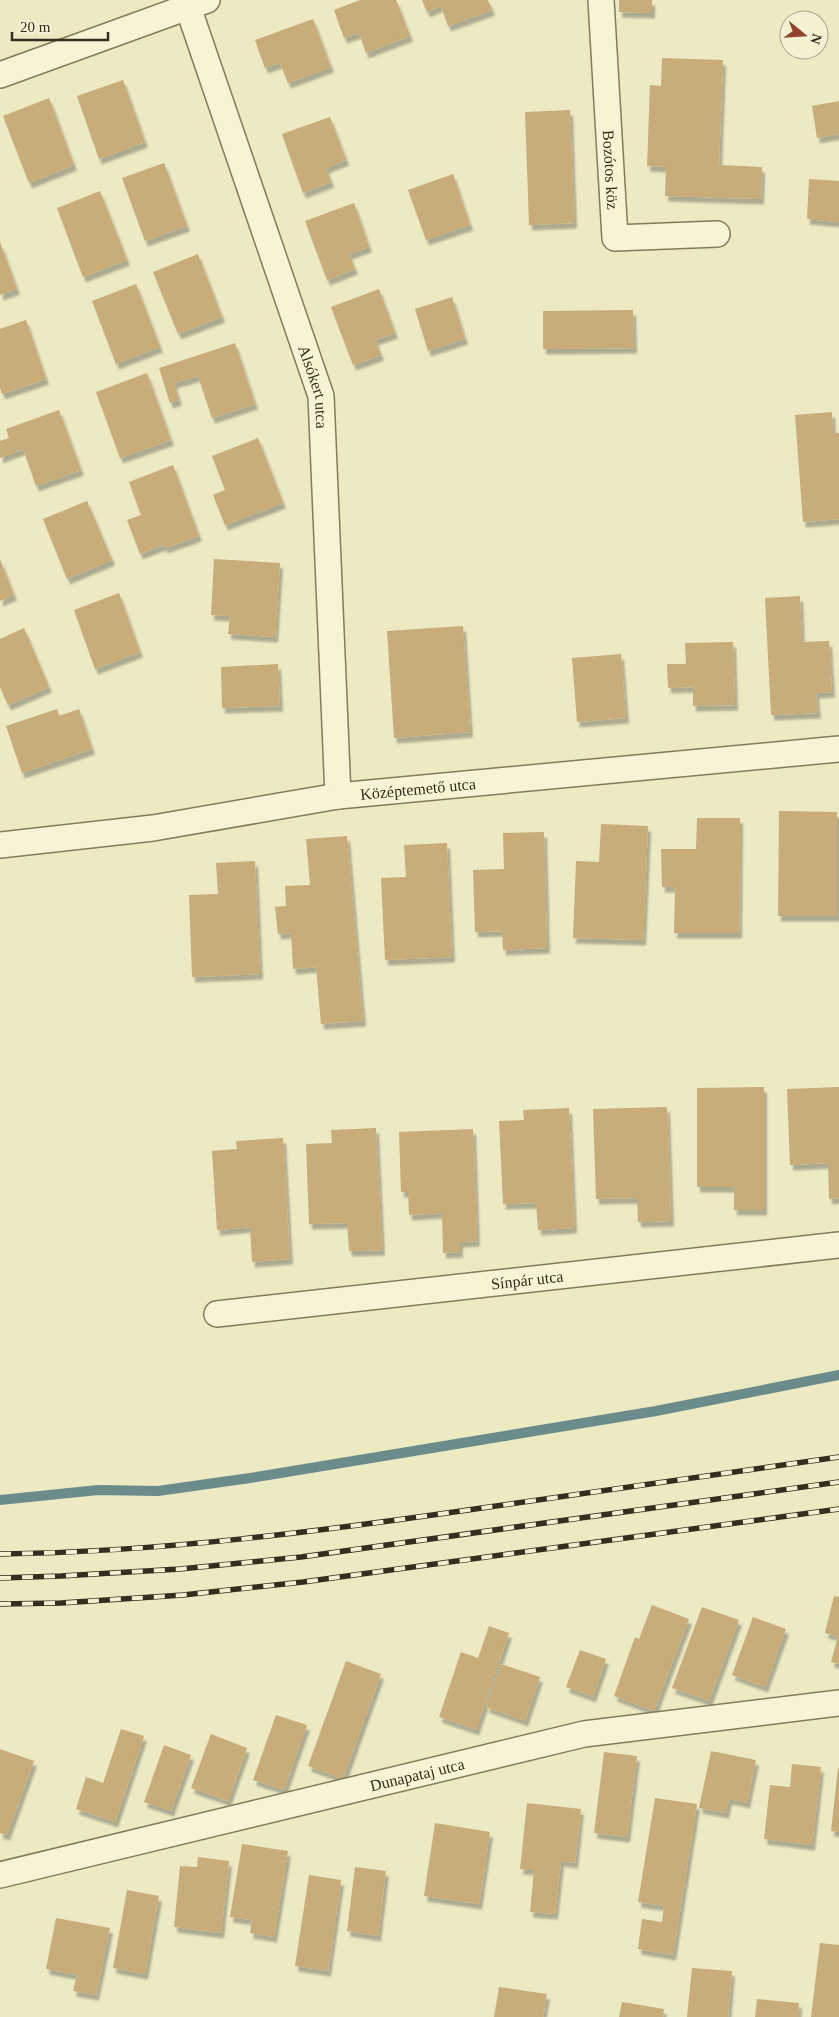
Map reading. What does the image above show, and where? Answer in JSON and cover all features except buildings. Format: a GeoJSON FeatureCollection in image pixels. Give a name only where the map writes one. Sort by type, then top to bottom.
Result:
{"type":"FeatureCollection","features":[{"type":"Feature","properties":{"kind":"street","name":"Bozótos köz"},"geometry":{"type":"LineString","coordinates":[[602,0],[615,238],[717,234]]}},
{"type":"Feature","properties":{"kind":"street"},"geometry":{"type":"LineString","coordinates":[[0,75],[192,2]]}},
{"type":"Feature","properties":{"kind":"street","name":"Alsókert utca"},"geometry":{"type":"LineString","coordinates":[[192,2],[321,396],[338,796]]}},
{"type":"Feature","properties":{"kind":"street","name":"Középtemető utca"},"geometry":{"type":"LineString","coordinates":[[0,845],[153,828],[338,796],[839,749]]}},
{"type":"Feature","properties":{"kind":"street","name":"Sínpár utca"},"geometry":{"type":"LineString","coordinates":[[217,1314],[839,1246]]}},
{"type":"Feature","properties":{"kind":"street","name":"Dunapataj utca"},"geometry":{"type":"LineString","coordinates":[[0,1875],[584,1734],[692,1719],[839,1703]]}},
{"type":"Feature","properties":{"kind":"waterway"},"geometry":{"type":"LineString","coordinates":[[0,1500],[98,1490],[158,1491],[250,1478],[656,1411],[839,1375]]}},
{"type":"Feature","properties":{"kind":"railway"},"geometry":{"type":"LineString","coordinates":[[0,1554],[121,1549],[242,1539],[422,1516],[839,1457]]}},
{"type":"Feature","properties":{"kind":"railway"},"geometry":{"type":"LineString","coordinates":[[0,1578],[180,1569],[301,1557],[839,1482]]}},
{"type":"Feature","properties":{"kind":"railway"},"geometry":{"type":"LineString","coordinates":[[0,1604],[61,1603],[183,1595],[303,1582],[839,1509]]}}]}
